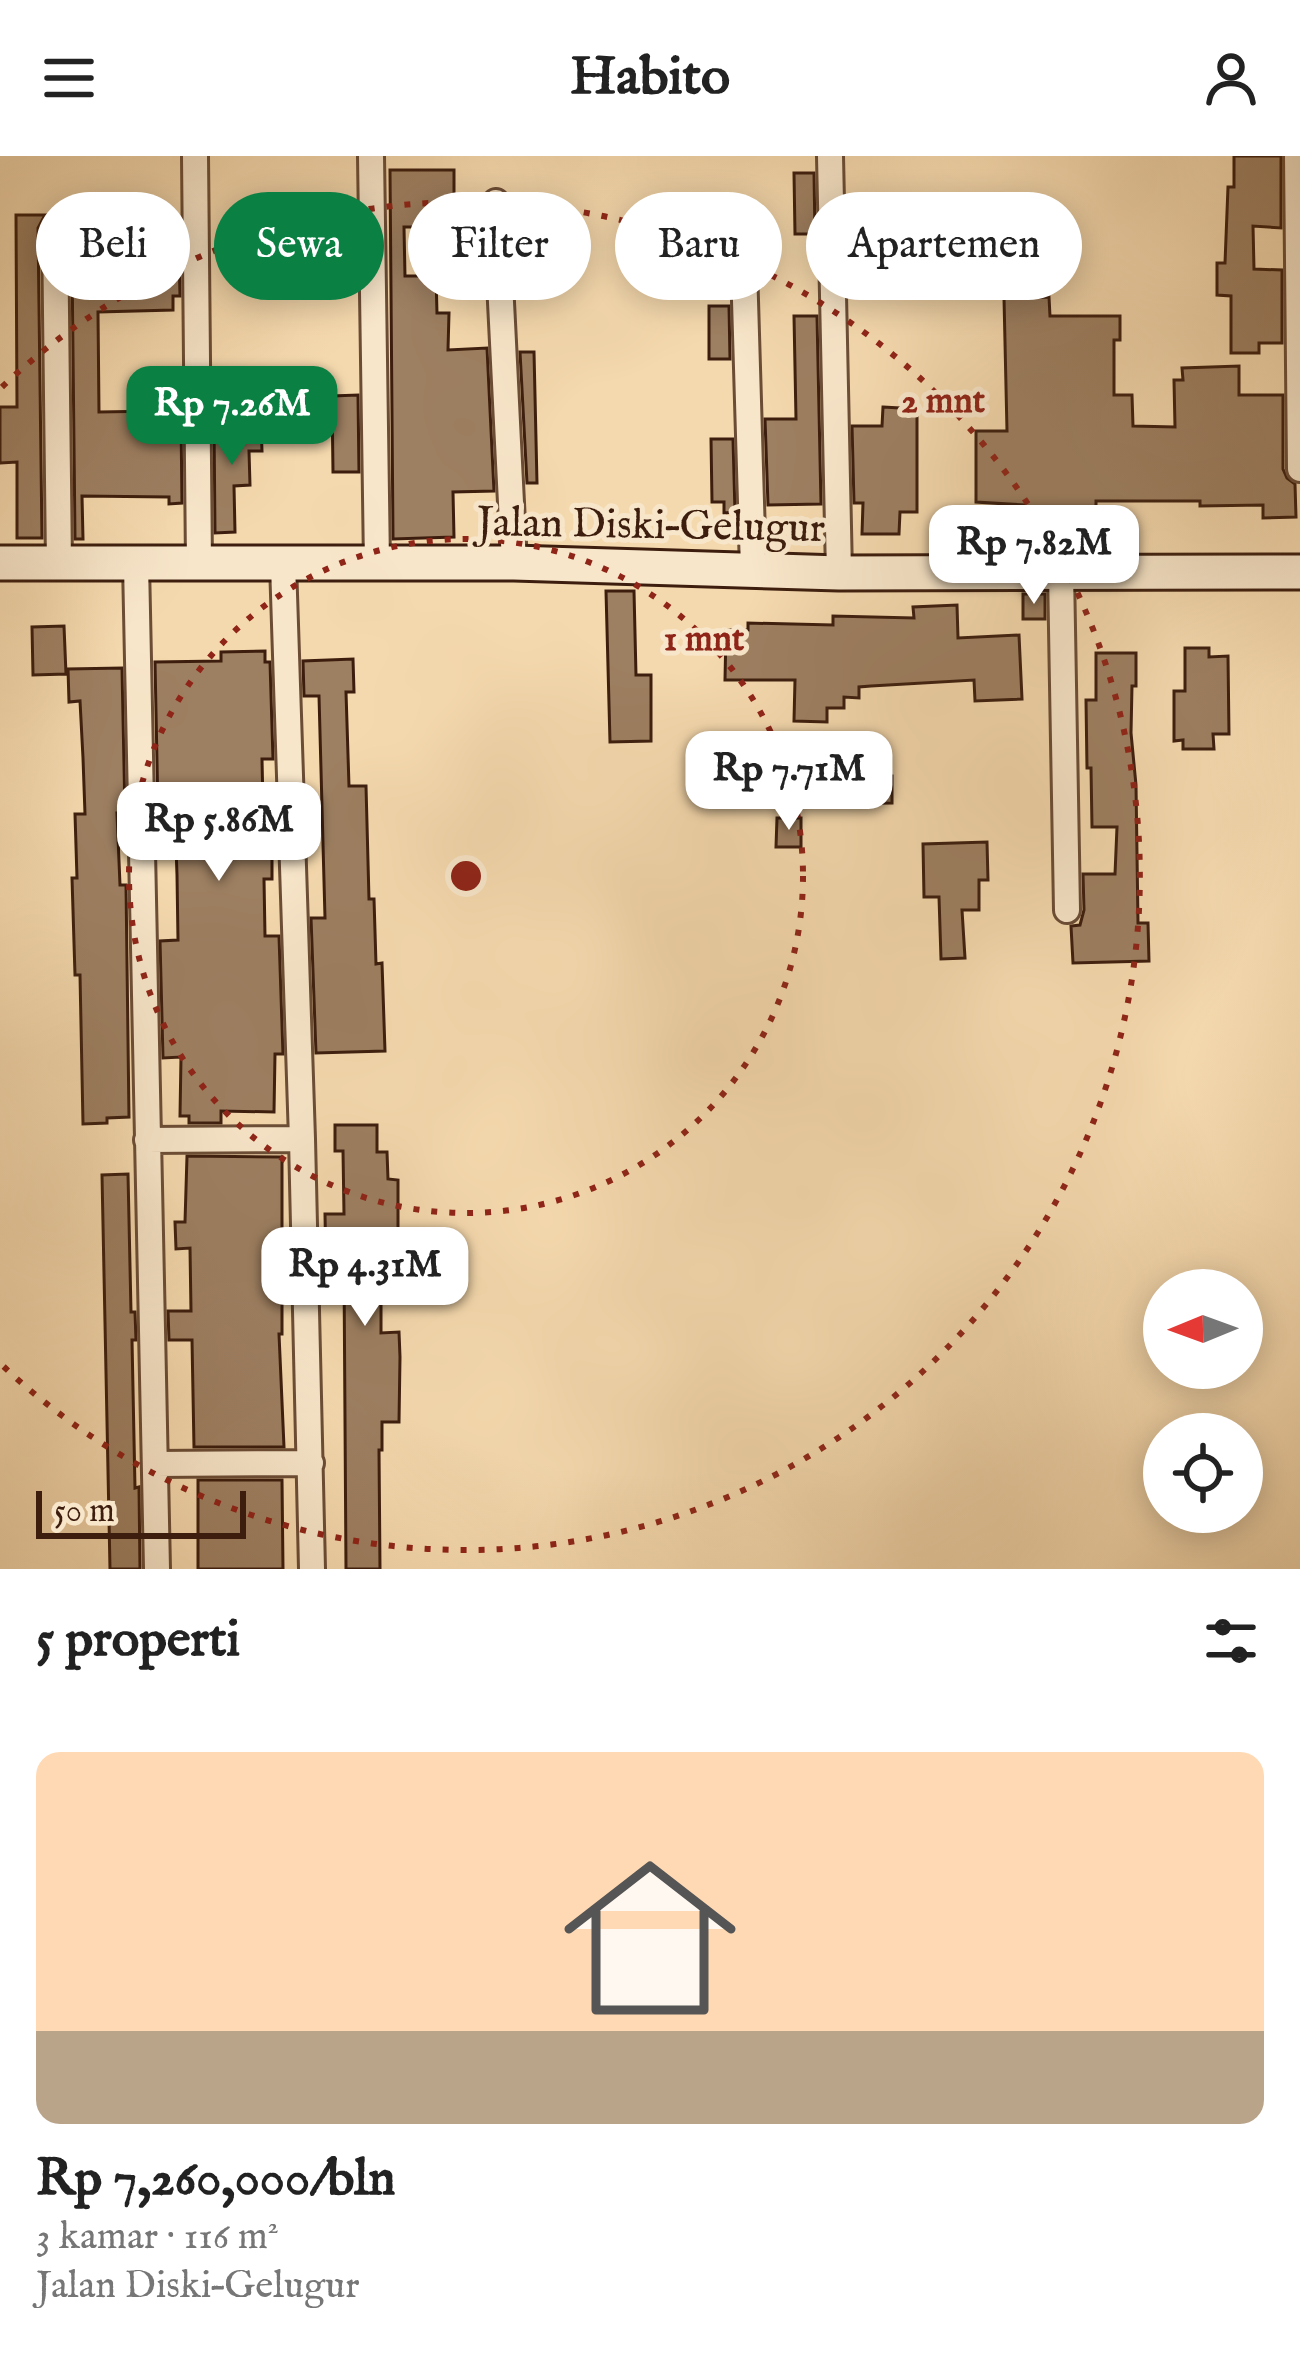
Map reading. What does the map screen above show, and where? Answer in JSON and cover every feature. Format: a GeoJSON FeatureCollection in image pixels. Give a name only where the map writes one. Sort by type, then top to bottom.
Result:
{"type":"FeatureCollection","features":[{"type":"Feature","properties":{"kind":"main road","name":"Jalan Diski–Gelugur"},"geometry":{"type":"LineString","coordinates":[[0,563],[514,563],[839,573],[1300,572]]}},
{"type":"Feature","properties":{"kind":"street"},"geometry":{"type":"LineString","coordinates":[[195,156],[199,564]]}},
{"type":"Feature","properties":{"kind":"street"},"geometry":{"type":"LineString","coordinates":[[370,156],[377,564]]}},
{"type":"Feature","properties":{"kind":"street"},"geometry":{"type":"LineString","coordinates":[[830,156],[839,573]]}},
{"type":"Feature","properties":{"kind":"street"},"geometry":{"type":"LineString","coordinates":[[1297,156],[1300,469]]}},
{"type":"Feature","properties":{"kind":"street"},"geometry":{"type":"LineString","coordinates":[[56,300],[59,564]]}},
{"type":"Feature","properties":{"kind":"street"},"geometry":{"type":"LineString","coordinates":[[501,300],[514,563]]}},
{"type":"Feature","properties":{"kind":"street"},"geometry":{"type":"LineString","coordinates":[[745,300],[753,569]]}},
{"type":"Feature","properties":{"kind":"street"},"geometry":{"type":"LineString","coordinates":[[136,564],[158,1569]]}},
{"type":"Feature","properties":{"kind":"street"},"geometry":{"type":"LineString","coordinates":[[283,564],[312,1569]]}},
{"type":"Feature","properties":{"kind":"street"},"geometry":{"type":"LineString","coordinates":[[1061,572],[1067,910]]}},
{"type":"Feature","properties":{"kind":"street"},"geometry":{"type":"LineString","coordinates":[[147,1140],[302,1139]]}},
{"type":"Feature","properties":{"kind":"street"},"geometry":{"type":"LineString","coordinates":[[154,1464],[311,1463]]}},
{"type":"Feature","properties":{"kind":"building"},"geometry":{"type":"Polygon","coordinates":[[[1234,156],[1281,156],[1281,228],[1253,226],[1254,269],[1282,270],[1282,343],[1259,343],[1259,353],[1231,353],[1231,296],[1217,295],[1217,263],[1225,263],[1234,156]]]}},
{"type":"Feature","properties":{"kind":"building"},"geometry":{"type":"Polygon","coordinates":[[[390,170],[454,170],[454,192],[408,192],[405,276],[408,300],[437,300],[437,313],[449,313],[448,350],[487,348],[494,491],[453,492],[454,537],[393,539],[390,170]]]}},
{"type":"Feature","properties":{"kind":"building"},"geometry":{"type":"Polygon","coordinates":[[[794,173],[814,173],[814,192],[806,192],[806,234],[795,234],[794,173]]]}},
{"type":"Feature","properties":{"kind":"building"},"geometry":{"type":"Polygon","coordinates":[[[16,215],[36,215],[42,538],[17,538],[17,462],[0,463],[0,407],[17,407],[16,215]]]}},
{"type":"Feature","properties":{"kind":"building"},"geometry":{"type":"Polygon","coordinates":[[[72,300],[173,300],[173,310],[98,312],[99,412],[158,411],[158,421],[181,421],[182,503],[169,504],[169,497],[82,496],[83,539],[75,539],[72,300]]]}},
{"type":"Feature","properties":{"kind":"building"},"geometry":{"type":"Polygon","coordinates":[[[1004,300],[1049,300],[1050,316],[1120,316],[1120,340],[1114,340],[1114,395],[1132,395],[1133,426],[1175,427],[1174,380],[1183,380],[1182,368],[1239,366],[1239,395],[1283,395],[1283,469],[1295,484],[1296,517],[1263,518],[1263,505],[1096,501],[1096,512],[1065,512],[1065,527],[1024,528],[1024,505],[976,502],[976,431],[1007,431],[1004,300]]]}},
{"type":"Feature","properties":{"kind":"building"},"geometry":{"type":"Polygon","coordinates":[[[709,306],[729,306],[730,359],[709,359],[709,306]]]}},
{"type":"Feature","properties":{"kind":"building"},"geometry":{"type":"Polygon","coordinates":[[[794,316],[817,316],[821,504],[768,505],[765,419],[796,419],[794,316]]]}},
{"type":"Feature","properties":{"kind":"building"},"geometry":{"type":"Polygon","coordinates":[[[520,352],[534,352],[537,483],[527,483],[520,352]]]}},
{"type":"Feature","properties":{"kind":"building"},"geometry":{"type":"Polygon","coordinates":[[[358,395],[359,472],[333,472],[332,396],[358,395]]]}},
{"type":"Feature","properties":{"kind":"building"},"geometry":{"type":"Polygon","coordinates":[[[883,407],[917,409],[917,512],[900,512],[899,534],[862,534],[863,503],[854,503],[852,426],[882,426],[883,407]]]}},
{"type":"Feature","properties":{"kind":"building"},"geometry":{"type":"Polygon","coordinates":[[[261,423],[262,451],[249,451],[250,485],[234,486],[235,532],[215,533],[214,424],[261,423]]]}},
{"type":"Feature","properties":{"kind":"building"},"geometry":{"type":"Polygon","coordinates":[[[711,439],[733,439],[735,512],[724,513],[724,502],[712,502],[711,439]]]}},
{"type":"Feature","properties":{"kind":"building"},"geometry":{"type":"Polygon","coordinates":[[[606,591],[634,591],[636,675],[651,675],[651,741],[610,742],[606,591]]]}},
{"type":"Feature","properties":{"kind":"building"},"geometry":{"type":"Polygon","coordinates":[[[1023,594],[1045,594],[1045,619],[1023,619],[1023,594]]]}},
{"type":"Feature","properties":{"kind":"building"},"geometry":{"type":"Polygon","coordinates":[[[957,605],[958,638],[1019,635],[1022,699],[975,701],[974,680],[859,687],[859,698],[844,697],[844,708],[827,708],[827,722],[794,721],[795,680],[725,680],[726,630],[748,630],[748,623],[833,625],[833,616],[914,618],[913,607],[957,605]]]}},
{"type":"Feature","properties":{"kind":"building"},"geometry":{"type":"Polygon","coordinates":[[[64,626],[66,674],[33,675],[32,627],[64,626]]]}},
{"type":"Feature","properties":{"kind":"building"},"geometry":{"type":"Polygon","coordinates":[[[1185,648],[1209,648],[1209,657],[1228,656],[1229,734],[1213,734],[1214,749],[1183,749],[1183,740],[1174,741],[1174,691],[1185,691],[1185,648]]]}},
{"type":"Feature","properties":{"kind":"building"},"geometry":{"type":"Polygon","coordinates":[[[265,651],[265,662],[270,662],[273,759],[262,759],[264,853],[272,853],[272,879],[264,879],[265,936],[279,936],[283,1054],[275,1054],[274,1112],[221,1111],[221,1123],[189,1123],[189,1116],[180,1116],[181,1057],[163,1058],[160,941],[178,940],[177,875],[175,819],[163,819],[163,812],[158,812],[155,662],[221,661],[221,652],[265,651]]]}},
{"type":"Feature","properties":{"kind":"building"},"geometry":{"type":"Polygon","coordinates":[[[1096,653],[1136,653],[1131,733],[1138,923],[1148,923],[1149,961],[1073,963],[1071,926],[1080,925],[1084,910],[1083,874],[1115,874],[1117,827],[1092,827],[1086,700],[1096,700],[1096,653]]]}},
{"type":"Feature","properties":{"kind":"building"},"geometry":{"type":"Polygon","coordinates":[[[353,659],[354,692],[346,692],[349,786],[366,786],[369,899],[374,899],[376,964],[382,963],[385,1051],[316,1053],[311,918],[325,918],[319,696],[304,696],[303,661],[353,659]]]}},
{"type":"Feature","properties":{"kind":"building"},"geometry":{"type":"Polygon","coordinates":[[[122,668],[125,813],[117,813],[120,885],[126,885],[129,1117],[83,1124],[80,975],[75,975],[72,878],[77,878],[75,814],[85,814],[80,701],[69,702],[68,669],[122,668]]]}},
{"type":"Feature","properties":{"kind":"building"},"geometry":{"type":"Polygon","coordinates":[[[892,776],[892,803],[814,804],[814,778],[892,776]]]}},
{"type":"Feature","properties":{"kind":"building"},"geometry":{"type":"Polygon","coordinates":[[[777,818],[801,818],[801,847],[776,847],[777,818]]]}},
{"type":"Feature","properties":{"kind":"building"},"geometry":{"type":"Polygon","coordinates":[[[987,842],[988,880],[979,880],[979,910],[962,910],[965,958],[941,959],[939,897],[924,897],[923,844],[987,842]]]}},
{"type":"Feature","properties":{"kind":"building"},"geometry":{"type":"Polygon","coordinates":[[[335,1125],[377,1125],[377,1152],[387,1152],[388,1179],[398,1180],[398,1269],[381,1269],[381,1333],[399,1332],[400,1357],[399,1422],[382,1422],[379,1450],[380,1569],[346,1569],[344,1270],[326,1270],[325,1214],[344,1214],[343,1151],[335,1151],[335,1125]]]}},
{"type":"Feature","properties":{"kind":"building"},"geometry":{"type":"Polygon","coordinates":[[[187,1156],[282,1157],[279,1334],[284,1447],[194,1447],[192,1340],[169,1340],[168,1311],[191,1311],[190,1248],[176,1249],[175,1222],[185,1222],[187,1156]]]}},
{"type":"Feature","properties":{"kind":"building"},"geometry":{"type":"Polygon","coordinates":[[[128,1174],[140,1569],[110,1569],[102,1175],[128,1174]]]}},
{"type":"Feature","properties":{"kind":"building"},"geometry":{"type":"Polygon","coordinates":[[[198,1480],[282,1480],[283,1569],[198,1569],[198,1480]]]}}]}
